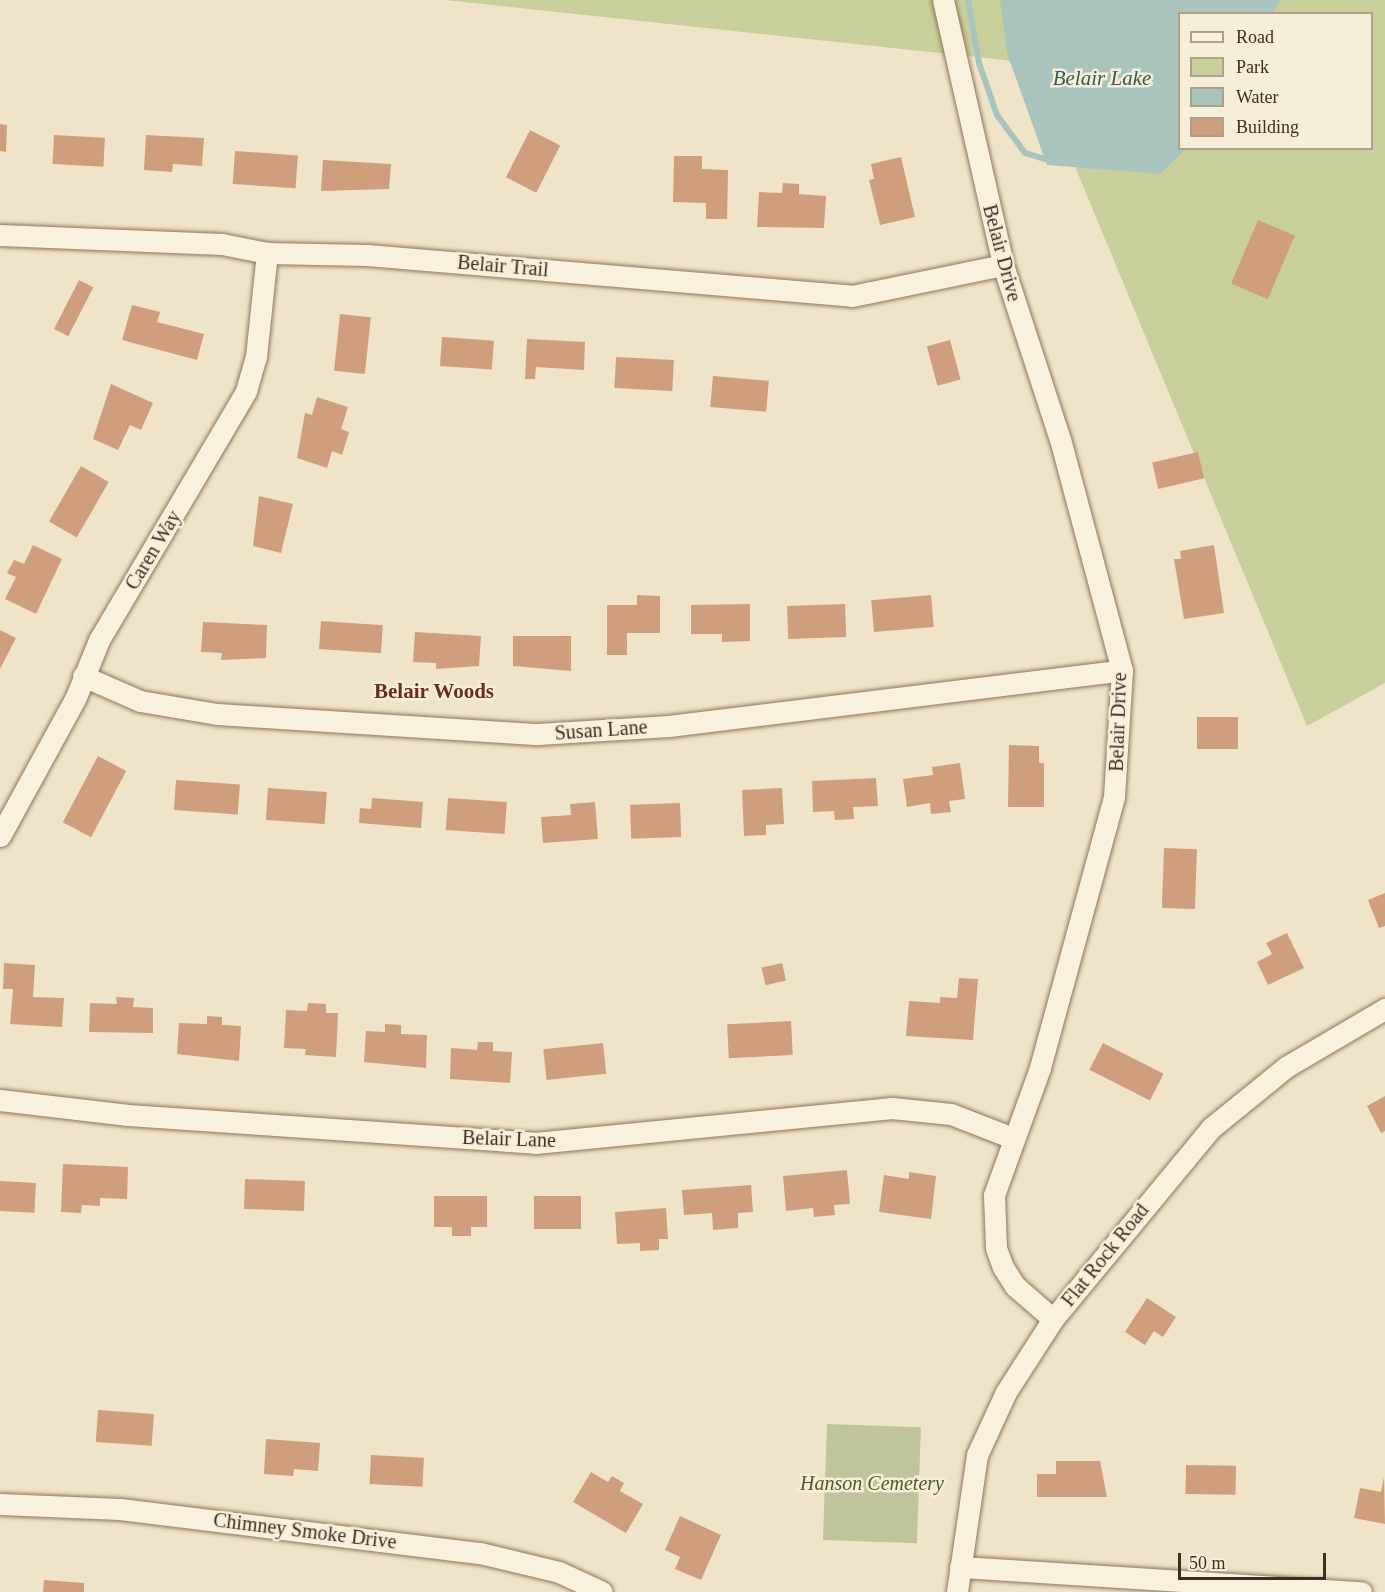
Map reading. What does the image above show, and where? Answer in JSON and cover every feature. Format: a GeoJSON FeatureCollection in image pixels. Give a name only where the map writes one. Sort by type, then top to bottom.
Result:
{"type":"FeatureCollection","features":[{"type":"Feature","properties":{"kind":"street","name":"Belair Drive"},"geometry":{"type":"LineString","coordinates":[[943,0],[1003,265],[1060,439],[1122,670],[1114,797],[1040,1068],[994,1195],[996,1248],[1015,1286],[1053,1319]]}},
{"type":"Feature","properties":{"kind":"street","name":"Belair Trail"},"geometry":{"type":"LineString","coordinates":[[0,235],[222,244],[267,253],[367,255],[852,296],[1003,265]]}},
{"type":"Feature","properties":{"kind":"street","name":"Caren Way"},"geometry":{"type":"LineString","coordinates":[[0,836],[76,697],[99,640],[246,391],[256,357],[267,253]]}},
{"type":"Feature","properties":{"kind":"street","name":"Susan Lane"},"geometry":{"type":"LineString","coordinates":[[83,676],[140,701],[217,714],[538,734],[669,726],[1122,670]]}},
{"type":"Feature","properties":{"kind":"street","name":"Flat Rock Road"},"geometry":{"type":"LineString","coordinates":[[957,1592],[977,1455],[1006,1392],[1053,1319],[1211,1128],[1286,1067],[1385,1009]]}},
{"type":"Feature","properties":{"kind":"street","name":"Belair Lane"},"geometry":{"type":"LineString","coordinates":[[0,1100],[128,1115],[535,1143],[892,1108],[951,1114],[1013,1138]]}},
{"type":"Feature","properties":{"kind":"street","name":"Chimney Smoke Drive"},"geometry":{"type":"LineString","coordinates":[[0,1504],[120,1509],[480,1553],[560,1572],[602,1592]]}},
{"type":"Feature","properties":{"kind":"street"},"geometry":{"type":"LineString","coordinates":[[960,1567],[1311,1591],[1360,1592]]}},
{"type":"Feature","properties":{"kind":"green space"},"geometry":{"type":"Polygon","coordinates":[[[445,0],[1385,0],[1385,683],[1307,726],[1032,63],[445,0]]]}},
{"type":"Feature","properties":{"kind":"green space","name":"Hanson Cemetery"},"geometry":{"type":"Polygon","coordinates":[[[827,1424],[921,1427],[917,1543],[823,1540],[827,1424]]]}},
{"type":"Feature","properties":{"kind":"water","name":"Belair Lake"},"geometry":{"type":"Polygon","coordinates":[[[1000,0],[1281,0],[1274,12],[1178,12],[1178,150],[1185,150],[1160,174],[1047,165],[1007,53],[1000,0]]]}},
{"type":"Feature","properties":{"kind":"building"},"geometry":{"type":"Polygon","coordinates":[[[0,124],[7,125],[6,152],[0,151],[0,124]]]}},
{"type":"Feature","properties":{"kind":"building"},"geometry":{"type":"Polygon","coordinates":[[[530,130],[560,145],[536,193],[506,177],[530,130]]]}},
{"type":"Feature","properties":{"kind":"building"},"geometry":{"type":"Polygon","coordinates":[[[54,135],[105,138],[103,167],[52,164],[54,135]]]}},
{"type":"Feature","properties":{"kind":"building"},"geometry":{"type":"Polygon","coordinates":[[[146,135],[204,138],[202,166],[173,164],[172,172],[144,170],[146,135]]]}},
{"type":"Feature","properties":{"kind":"building"},"geometry":{"type":"Polygon","coordinates":[[[235,151],[298,155],[296,188],[233,184],[235,151]]]}},
{"type":"Feature","properties":{"kind":"building"},"geometry":{"type":"Polygon","coordinates":[[[674,156],[702,156],[702,169],[728,170],[727,219],[706,219],[706,203],[673,202],[674,156]]]}},
{"type":"Feature","properties":{"kind":"building"},"geometry":{"type":"Polygon","coordinates":[[[901,157],[915,217],[880,225],[869,180],[874,179],[871,164],[901,157]]]}},
{"type":"Feature","properties":{"kind":"building"},"geometry":{"type":"Polygon","coordinates":[[[323,160],[391,164],[389,189],[321,191],[323,160]]]}},
{"type":"Feature","properties":{"kind":"building"},"geometry":{"type":"Polygon","coordinates":[[[783,183],[799,184],[799,194],[826,196],[824,228],[757,227],[759,192],[782,193],[783,183]]]}},
{"type":"Feature","properties":{"kind":"building"},"geometry":{"type":"Polygon","coordinates":[[[1258,220],[1295,236],[1268,299],[1231,284],[1258,220]]]}},
{"type":"Feature","properties":{"kind":"building"},"geometry":{"type":"Polygon","coordinates":[[[79,280],[93,287],[68,336],[54,329],[79,280]]]}},
{"type":"Feature","properties":{"kind":"building"},"geometry":{"type":"Polygon","coordinates":[[[132,305],[160,312],[157,322],[204,334],[197,360],[122,340],[132,305]]]}},
{"type":"Feature","properties":{"kind":"building"},"geometry":{"type":"Polygon","coordinates":[[[340,314],[371,317],[365,374],[334,371],[340,314]]]}},
{"type":"Feature","properties":{"kind":"building"},"geometry":{"type":"Polygon","coordinates":[[[442,337],[494,341],[492,370],[440,366],[442,337]]]}},
{"type":"Feature","properties":{"kind":"building"},"geometry":{"type":"Polygon","coordinates":[[[527,339],[585,342],[584,370],[536,367],[535,379],[525,379],[527,339]]]}},
{"type":"Feature","properties":{"kind":"building"},"geometry":{"type":"Polygon","coordinates":[[[950,340],[961,380],[937,386],[927,346],[950,340]]]}},
{"type":"Feature","properties":{"kind":"building"},"geometry":{"type":"Polygon","coordinates":[[[616,357],[674,360],[672,391],[614,388],[616,357]]]}},
{"type":"Feature","properties":{"kind":"building"},"geometry":{"type":"Polygon","coordinates":[[[713,376],[769,381],[766,412],[710,407],[713,376]]]}},
{"type":"Feature","properties":{"kind":"building"},"geometry":{"type":"Polygon","coordinates":[[[111,384],[153,403],[141,430],[130,425],[118,450],[93,439],[111,384]]]}},
{"type":"Feature","properties":{"kind":"building"},"geometry":{"type":"Polygon","coordinates":[[[317,397],[348,407],[341,429],[349,432],[342,455],[332,451],[327,468],[297,458],[305,413],[312,415],[317,397]]]}},
{"type":"Feature","properties":{"kind":"building"},"geometry":{"type":"Polygon","coordinates":[[[1198,452],[1204,478],[1158,489],[1152,463],[1198,452]]]}},
{"type":"Feature","properties":{"kind":"building"},"geometry":{"type":"Polygon","coordinates":[[[81,466],[109,482],[77,537],[49,521],[81,466]]]}},
{"type":"Feature","properties":{"kind":"building"},"geometry":{"type":"Polygon","coordinates":[[[259,496],[293,504],[281,553],[253,546],[259,496]]]}},
{"type":"Feature","properties":{"kind":"building"},"geometry":{"type":"Polygon","coordinates":[[[33,545],[62,559],[36,614],[5,599],[16,577],[7,573],[14,560],[24,564],[33,545]]]}},
{"type":"Feature","properties":{"kind":"building"},"geometry":{"type":"Polygon","coordinates":[[[1214,545],[1224,613],[1184,619],[1174,559],[1181,559],[1180,551],[1214,545]]]}},
{"type":"Feature","properties":{"kind":"building"},"geometry":{"type":"Polygon","coordinates":[[[637,595],[660,596],[660,633],[627,633],[627,655],[607,655],[607,605],[637,605],[637,595]]]}},
{"type":"Feature","properties":{"kind":"building"},"geometry":{"type":"Polygon","coordinates":[[[931,595],[934,627],[874,632],[871,600],[931,595]]]}},
{"type":"Feature","properties":{"kind":"building"},"geometry":{"type":"Polygon","coordinates":[[[750,604],[750,641],[722,642],[722,634],[691,634],[691,605],[750,604]]]}},
{"type":"Feature","properties":{"kind":"building"},"geometry":{"type":"Polygon","coordinates":[[[845,604],[846,637],[788,639],[787,606],[845,604]]]}},
{"type":"Feature","properties":{"kind":"building"},"geometry":{"type":"Polygon","coordinates":[[[321,621],[383,625],[381,653],[319,649],[321,621]]]}},
{"type":"Feature","properties":{"kind":"building"},"geometry":{"type":"Polygon","coordinates":[[[203,622],[267,625],[266,658],[221,660],[222,653],[201,652],[203,622]]]}},
{"type":"Feature","properties":{"kind":"building"},"geometry":{"type":"Polygon","coordinates":[[[0,630],[16,638],[0,669],[0,630]]]}},
{"type":"Feature","properties":{"kind":"building"},"geometry":{"type":"Polygon","coordinates":[[[415,632],[481,636],[479,666],[436,669],[436,663],[413,662],[415,632]]]}},
{"type":"Feature","properties":{"kind":"building"},"geometry":{"type":"Polygon","coordinates":[[[513,636],[571,636],[571,671],[513,666],[513,636]]]}},
{"type":"Feature","properties":{"kind":"building"},"geometry":{"type":"Polygon","coordinates":[[[1197,717],[1238,717],[1238,749],[1197,749],[1197,717]]]}},
{"type":"Feature","properties":{"kind":"building"},"geometry":{"type":"Polygon","coordinates":[[[1009,745],[1039,746],[1039,763],[1044,763],[1044,807],[1008,807],[1009,745]]]}},
{"type":"Feature","properties":{"kind":"building"},"geometry":{"type":"Polygon","coordinates":[[[98,756],[126,771],[91,837],[63,822],[98,756]]]}},
{"type":"Feature","properties":{"kind":"building"},"geometry":{"type":"Polygon","coordinates":[[[960,763],[965,799],[949,801],[951,812],[931,814],[930,803],[907,807],[903,779],[933,775],[932,767],[960,763]]]}},
{"type":"Feature","properties":{"kind":"building"},"geometry":{"type":"Polygon","coordinates":[[[876,778],[878,806],[853,807],[854,819],[835,820],[834,811],[813,812],[812,781],[876,778]]]}},
{"type":"Feature","properties":{"kind":"building"},"geometry":{"type":"Polygon","coordinates":[[[176,780],[240,784],[238,814],[174,810],[176,780]]]}},
{"type":"Feature","properties":{"kind":"building"},"geometry":{"type":"Polygon","coordinates":[[[268,788],[327,792],[325,824],[266,820],[268,788]]]}},
{"type":"Feature","properties":{"kind":"building"},"geometry":{"type":"Polygon","coordinates":[[[782,788],[784,824],[766,825],[766,835],[744,836],[742,790],[782,788]]]}},
{"type":"Feature","properties":{"kind":"building"},"geometry":{"type":"Polygon","coordinates":[[[372,798],[423,802],[421,828],[359,823],[360,808],[371,809],[372,798]]]}},
{"type":"Feature","properties":{"kind":"building"},"geometry":{"type":"Polygon","coordinates":[[[448,798],[507,802],[505,834],[446,830],[448,798]]]}},
{"type":"Feature","properties":{"kind":"building"},"geometry":{"type":"Polygon","coordinates":[[[595,802],[598,839],[543,843],[541,817],[571,815],[570,804],[595,802]]]}},
{"type":"Feature","properties":{"kind":"building"},"geometry":{"type":"Polygon","coordinates":[[[680,803],[681,837],[631,839],[630,805],[680,803]]]}},
{"type":"Feature","properties":{"kind":"building"},"geometry":{"type":"Polygon","coordinates":[[[1164,848],[1197,849],[1195,909],[1162,908],[1164,848]]]}},
{"type":"Feature","properties":{"kind":"building"},"geometry":{"type":"Polygon","coordinates":[[[1385,893],[1385,926],[1379,928],[1368,900],[1385,893]]]}},
{"type":"Feature","properties":{"kind":"building"},"geometry":{"type":"Polygon","coordinates":[[[1287,933],[1304,968],[1268,985],[1257,962],[1272,954],[1266,943],[1287,933]]]}},
{"type":"Feature","properties":{"kind":"building"},"geometry":{"type":"Polygon","coordinates":[[[4,963],[35,965],[33,997],[64,998],[62,1027],[10,1024],[13,989],[3,989],[4,963]]]}},
{"type":"Feature","properties":{"kind":"building"},"geometry":{"type":"Polygon","coordinates":[[[782,963],[786,981],[766,985],[762,968],[782,963]]]}},
{"type":"Feature","properties":{"kind":"building"},"geometry":{"type":"Polygon","coordinates":[[[959,978],[978,979],[973,1040],[906,1036],[909,1001],[940,1003],[940,997],[957,998],[959,978]]]}},
{"type":"Feature","properties":{"kind":"building"},"geometry":{"type":"Polygon","coordinates":[[[116,997],[134,998],[133,1007],[153,1008],[153,1033],[89,1032],[90,1003],[117,1004],[116,997]]]}},
{"type":"Feature","properties":{"kind":"building"},"geometry":{"type":"Polygon","coordinates":[[[308,1003],[326,1004],[326,1013],[338,1013],[336,1057],[305,1055],[306,1049],[284,1048],[286,1010],[307,1011],[308,1003]]]}},
{"type":"Feature","properties":{"kind":"building"},"geometry":{"type":"Polygon","coordinates":[[[207,1016],[222,1017],[222,1025],[241,1026],[239,1061],[177,1054],[179,1023],[207,1024],[207,1016]]]}},
{"type":"Feature","properties":{"kind":"building"},"geometry":{"type":"Polygon","coordinates":[[[791,1021],[793,1055],[729,1058],[727,1024],[791,1021]]]}},
{"type":"Feature","properties":{"kind":"building"},"geometry":{"type":"Polygon","coordinates":[[[385,1024],[401,1025],[401,1034],[427,1035],[426,1068],[364,1062],[366,1031],[385,1032],[385,1024]]]}},
{"type":"Feature","properties":{"kind":"building"},"geometry":{"type":"Polygon","coordinates":[[[478,1042],[493,1042],[493,1051],[512,1052],[510,1083],[450,1079],[451,1048],[477,1050],[478,1042]]]}},
{"type":"Feature","properties":{"kind":"building"},"geometry":{"type":"Polygon","coordinates":[[[603,1043],[606,1074],[547,1080],[543,1049],[603,1043]]]}},
{"type":"Feature","properties":{"kind":"building"},"geometry":{"type":"Polygon","coordinates":[[[1103,1043],[1164,1074],[1150,1101],[1089,1070],[1103,1043]]]}},
{"type":"Feature","properties":{"kind":"building"},"geometry":{"type":"Polygon","coordinates":[[[1385,1096],[1385,1131],[1381,1133],[1367,1106],[1385,1096]]]}},
{"type":"Feature","properties":{"kind":"building"},"geometry":{"type":"Polygon","coordinates":[[[63,1164],[128,1167],[127,1199],[100,1198],[100,1206],[82,1205],[81,1213],[61,1212],[63,1164]]]}},
{"type":"Feature","properties":{"kind":"building"},"geometry":{"type":"Polygon","coordinates":[[[847,1170],[850,1204],[834,1205],[835,1215],[814,1217],[813,1208],[786,1211],[783,1176],[847,1170]]]}},
{"type":"Feature","properties":{"kind":"building"},"geometry":{"type":"Polygon","coordinates":[[[909,1172],[936,1176],[931,1219],[879,1212],[884,1175],[909,1179],[909,1172]]]}},
{"type":"Feature","properties":{"kind":"building"},"geometry":{"type":"Polygon","coordinates":[[[245,1179],[305,1181],[304,1211],[244,1209],[245,1179]]]}},
{"type":"Feature","properties":{"kind":"building"},"geometry":{"type":"Polygon","coordinates":[[[0,1181],[36,1183],[34,1213],[0,1211],[0,1181]]]}},
{"type":"Feature","properties":{"kind":"building"},"geometry":{"type":"Polygon","coordinates":[[[751,1185],[753,1212],[738,1213],[738,1228],[713,1230],[712,1213],[684,1215],[682,1190],[751,1185]]]}},
{"type":"Feature","properties":{"kind":"building"},"geometry":{"type":"Polygon","coordinates":[[[434,1196],[487,1196],[487,1227],[471,1227],[471,1236],[452,1236],[452,1227],[434,1227],[434,1196]]]}},
{"type":"Feature","properties":{"kind":"building"},"geometry":{"type":"Polygon","coordinates":[[[534,1196],[581,1196],[581,1229],[534,1229],[534,1196]]]}},
{"type":"Feature","properties":{"kind":"building"},"geometry":{"type":"Polygon","coordinates":[[[666,1208],[668,1239],[659,1239],[659,1250],[640,1251],[640,1243],[617,1244],[615,1212],[666,1208]]]}},
{"type":"Feature","properties":{"kind":"building"},"geometry":{"type":"Polygon","coordinates":[[[1147,1298],[1176,1317],[1163,1337],[1154,1331],[1145,1345],[1125,1332],[1147,1298]]]}},
{"type":"Feature","properties":{"kind":"building"},"geometry":{"type":"Polygon","coordinates":[[[98,1410],[154,1414],[152,1446],[96,1442],[98,1410]]]}},
{"type":"Feature","properties":{"kind":"building"},"geometry":{"type":"Polygon","coordinates":[[[266,1439],[320,1443],[318,1471],[294,1469],[293,1476],[264,1474],[266,1439]]]}},
{"type":"Feature","properties":{"kind":"building"},"geometry":{"type":"Polygon","coordinates":[[[371,1455],[424,1458],[422,1487],[369,1484],[371,1455]]]}},
{"type":"Feature","properties":{"kind":"building"},"geometry":{"type":"Polygon","coordinates":[[[1056,1461],[1100,1461],[1107,1497],[1037,1497],[1037,1474],[1056,1474],[1056,1461]]]}},
{"type":"Feature","properties":{"kind":"building"},"geometry":{"type":"Polygon","coordinates":[[[1186,1465],[1236,1466],[1235,1495],[1185,1494],[1186,1465]]]}},
{"type":"Feature","properties":{"kind":"building"},"geometry":{"type":"Polygon","coordinates":[[[591,1472],[608,1482],[612,1476],[624,1483],[620,1491],[643,1504],[626,1533],[573,1502],[591,1472]]]}},
{"type":"Feature","properties":{"kind":"building"},"geometry":{"type":"Polygon","coordinates":[[[1384,1477],[1385,1524],[1354,1518],[1360,1488],[1381,1492],[1384,1477]]]}},
{"type":"Feature","properties":{"kind":"building"},"geometry":{"type":"Polygon","coordinates":[[[680,1516],[721,1535],[701,1580],[675,1569],[680,1557],[665,1550],[680,1516]]]}},
{"type":"Feature","properties":{"kind":"building"},"geometry":{"type":"Polygon","coordinates":[[[44,1580],[84,1583],[84,1592],[43,1592],[44,1580]]]}},
{"type":"Feature","properties":{"kind":"waterway"},"geometry":{"type":"LineString","coordinates":[[968,0],[979,63],[997,115],[1025,153],[1045,159]]}},
{"type":"Feature","properties":{"kind":"district","name":"Belair Woods"},"geometry":{"type":"Point","coordinates":[434,691]}}]}
